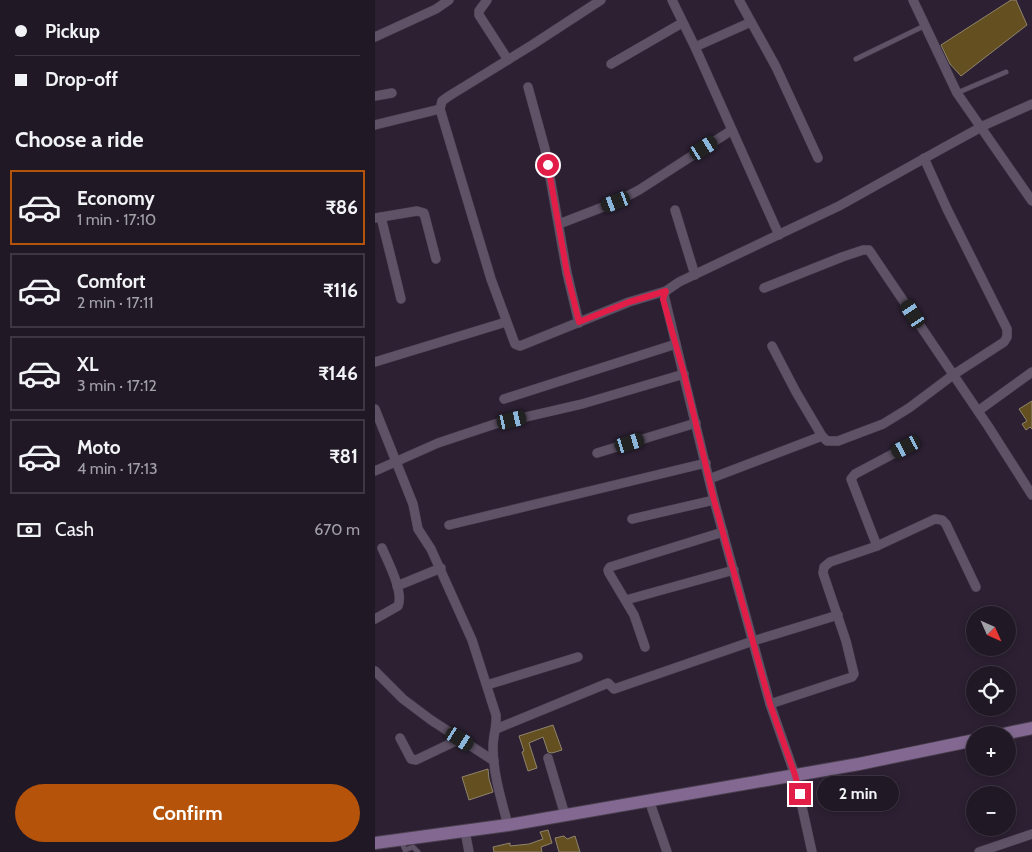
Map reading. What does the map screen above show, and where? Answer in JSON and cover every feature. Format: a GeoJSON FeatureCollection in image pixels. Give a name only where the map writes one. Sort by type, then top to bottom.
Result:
{"type":"FeatureCollection","features":[{"type":"Feature","properties":{"kind":"main road"},"geometry":{"type":"LineString","coordinates":[[1016,731],[1032,728]]}},
{"type":"Feature","properties":{"kind":"main road"},"geometry":{"type":"LineString","coordinates":[[375,843],[508,825],[859,764],[966,742]]}},
{"type":"Feature","properties":{"kind":"street"},"geometry":{"type":"LineString","coordinates":[[375,37],[435,9],[449,0]]}},
{"type":"Feature","properties":{"kind":"street"},"geometry":{"type":"LineString","coordinates":[[487,0],[479,14],[508,60]]}},
{"type":"Feature","properties":{"kind":"street"},"geometry":{"type":"LineString","coordinates":[[601,0],[442,101],[441,110],[475,229],[506,322],[515,344],[520,346],[629,302],[666,291],[695,275],[839,206],[982,127],[1032,104]]}},
{"type":"Feature","properties":{"kind":"street"},"geometry":{"type":"LineString","coordinates":[[672,0],[779,235]]}},
{"type":"Feature","properties":{"kind":"street"},"geometry":{"type":"LineString","coordinates":[[739,0],[775,68],[818,158]]}},
{"type":"Feature","properties":{"kind":"street"},"geometry":{"type":"LineString","coordinates":[[913,0],[957,93],[1032,201]]}},
{"type":"Feature","properties":{"kind":"street"},"geometry":{"type":"LineString","coordinates":[[695,47],[751,22]]}},
{"type":"Feature","properties":{"kind":"street"},"geometry":{"type":"LineString","coordinates":[[611,64],[682,23]]}},
{"type":"Feature","properties":{"kind":"street"},"geometry":{"type":"LineString","coordinates":[[528,87],[545,148],[567,273],[579,322]]}},
{"type":"Feature","properties":{"kind":"street"},"geometry":{"type":"LineString","coordinates":[[375,96],[392,93]]}},
{"type":"Feature","properties":{"kind":"street"},"geometry":{"type":"LineString","coordinates":[[375,125],[441,110]]}},
{"type":"Feature","properties":{"kind":"street"},"geometry":{"type":"LineString","coordinates":[[559,224],[616,202],[639,190],[732,130]]}},
{"type":"Feature","properties":{"kind":"street"},"geometry":{"type":"LineString","coordinates":[[772,346],[796,392],[823,436],[827,441],[838,441],[883,424],[1004,342],[1008,334],[924,158]]}},
{"type":"Feature","properties":{"kind":"street"},"geometry":{"type":"LineString","coordinates":[[675,210],[695,275]]}},
{"type":"Feature","properties":{"kind":"street"},"geometry":{"type":"LineString","coordinates":[[401,300],[378,217],[417,211],[424,214],[436,258]]}},
{"type":"Feature","properties":{"kind":"street"},"geometry":{"type":"LineString","coordinates":[[764,288],[843,257],[863,250],[869,250],[978,411],[1032,495]]}},
{"type":"Feature","properties":{"kind":"street"},"geometry":{"type":"LineString","coordinates":[[666,291],[663,299],[684,374],[714,500],[770,704],[795,775],[812,852]]}},
{"type":"Feature","properties":{"kind":"street"},"geometry":{"type":"LineString","coordinates":[[375,362],[506,322]]}},
{"type":"Feature","properties":{"kind":"street"},"geometry":{"type":"LineString","coordinates":[[504,399],[676,344]]}},
{"type":"Feature","properties":{"kind":"street"},"geometry":{"type":"LineString","coordinates":[[978,411],[1032,372]]}},
{"type":"Feature","properties":{"kind":"street"},"geometry":{"type":"LineString","coordinates":[[375,471],[438,444],[495,424],[582,404],[684,374]]}},
{"type":"Feature","properties":{"kind":"street"},"geometry":{"type":"LineString","coordinates":[[375,408],[413,504],[418,529],[441,568],[472,640],[487,685],[496,715],[493,744],[497,785],[508,825]]}},
{"type":"Feature","properties":{"kind":"street"},"geometry":{"type":"LineString","coordinates":[[597,453],[696,422]]}},
{"type":"Feature","properties":{"kind":"street"},"geometry":{"type":"LineString","coordinates":[[709,479],[823,436]]}},
{"type":"Feature","properties":{"kind":"street"},"geometry":{"type":"LineString","coordinates":[[877,546],[851,479],[855,474],[906,447]]}},
{"type":"Feature","properties":{"kind":"street"},"geometry":{"type":"LineString","coordinates":[[449,525],[705,463]]}},
{"type":"Feature","properties":{"kind":"street"},"geometry":{"type":"LineString","coordinates":[[632,519],[714,500]]}},
{"type":"Feature","properties":{"kind":"street"},"geometry":{"type":"LineString","coordinates":[[770,704],[852,677],[854,674],[846,641],[823,569],[831,562],[877,546],[935,520],[942,520],[946,524],[976,587]]}},
{"type":"Feature","properties":{"kind":"street"},"geometry":{"type":"LineString","coordinates":[[645,647],[634,615],[609,573],[610,567],[723,532]]}},
{"type":"Feature","properties":{"kind":"street"},"geometry":{"type":"LineString","coordinates":[[375,619],[398,606],[400,597],[382,548]]}},
{"type":"Feature","properties":{"kind":"street"},"geometry":{"type":"LineString","coordinates":[[397,586],[441,568]]}},
{"type":"Feature","properties":{"kind":"street"},"geometry":{"type":"LineString","coordinates":[[626,600],[734,570]]}},
{"type":"Feature","properties":{"kind":"street"},"geometry":{"type":"LineString","coordinates":[[496,729],[608,683],[614,690],[753,641],[838,615]]}},
{"type":"Feature","properties":{"kind":"street"},"geometry":{"type":"LineString","coordinates":[[487,685],[578,658]]}},
{"type":"Feature","properties":{"kind":"street"},"geometry":{"type":"LineString","coordinates":[[375,671],[403,699],[431,720],[494,761]]}},
{"type":"Feature","properties":{"kind":"street"},"geometry":{"type":"LineString","coordinates":[[400,738],[413,760],[460,739]]}},
{"type":"Feature","properties":{"kind":"street"},"geometry":{"type":"LineString","coordinates":[[548,758],[565,815]]}},
{"type":"Feature","properties":{"kind":"street"},"geometry":{"type":"LineString","coordinates":[[649,800],[667,852]]}},
{"type":"Feature","properties":{"kind":"street"},"geometry":{"type":"LineString","coordinates":[[465,831],[469,852]]}},
{"type":"Feature","properties":{"kind":"street"},"geometry":{"type":"LineString","coordinates":[[979,852],[1032,834]]}},
{"type":"Feature","properties":{"kind":"lane"},"geometry":{"type":"LineString","coordinates":[[856,59],[924,26]]}},
{"type":"Feature","properties":{"kind":"lane"},"geometry":{"type":"LineString","coordinates":[[957,93],[1006,72]]}},
{"type":"Feature","properties":{"kind":"lane"},"geometry":{"type":"LineString","coordinates":[[401,840],[405,850],[413,847],[418,852]]}},
{"type":"Feature","properties":{"kind":"building"},"geometry":{"type":"Polygon","coordinates":[[[1011,0],[1016,0],[1027,25],[961,76],[950,64],[941,45],[1011,0]]]}},
{"type":"Feature","properties":{"kind":"building"},"geometry":{"type":"Polygon","coordinates":[[[1032,401],[1032,429],[1030,427],[1026,430],[1022,424],[1027,421],[1019,409],[1032,401]]]}},
{"type":"Feature","properties":{"kind":"building"},"geometry":{"type":"Polygon","coordinates":[[[553,725],[562,750],[552,753],[548,752],[543,737],[529,743],[537,768],[528,771],[519,736],[553,725]]]}},
{"type":"Feature","properties":{"kind":"building"},"geometry":{"type":"Polygon","coordinates":[[[488,769],[493,792],[469,800],[462,777],[488,769]]]}},
{"type":"Feature","properties":{"kind":"building"},"geometry":{"type":"Polygon","coordinates":[[[548,830],[552,843],[541,847],[542,852],[494,852],[493,847],[510,843],[510,846],[529,844],[543,839],[540,832],[548,830]]]}},
{"type":"Feature","properties":{"kind":"building"},"geometry":{"type":"Polygon","coordinates":[[[564,836],[567,839],[575,836],[580,852],[559,852],[555,838],[564,836]]]}},
{"type":"Feature","properties":{"kind":"route"},"geometry":{"type":"LineString","coordinates":[[548,165],[567,273],[579,322],[629,302],[666,291],[663,299],[684,374],[714,500],[770,704],[800,794]]}}]}
